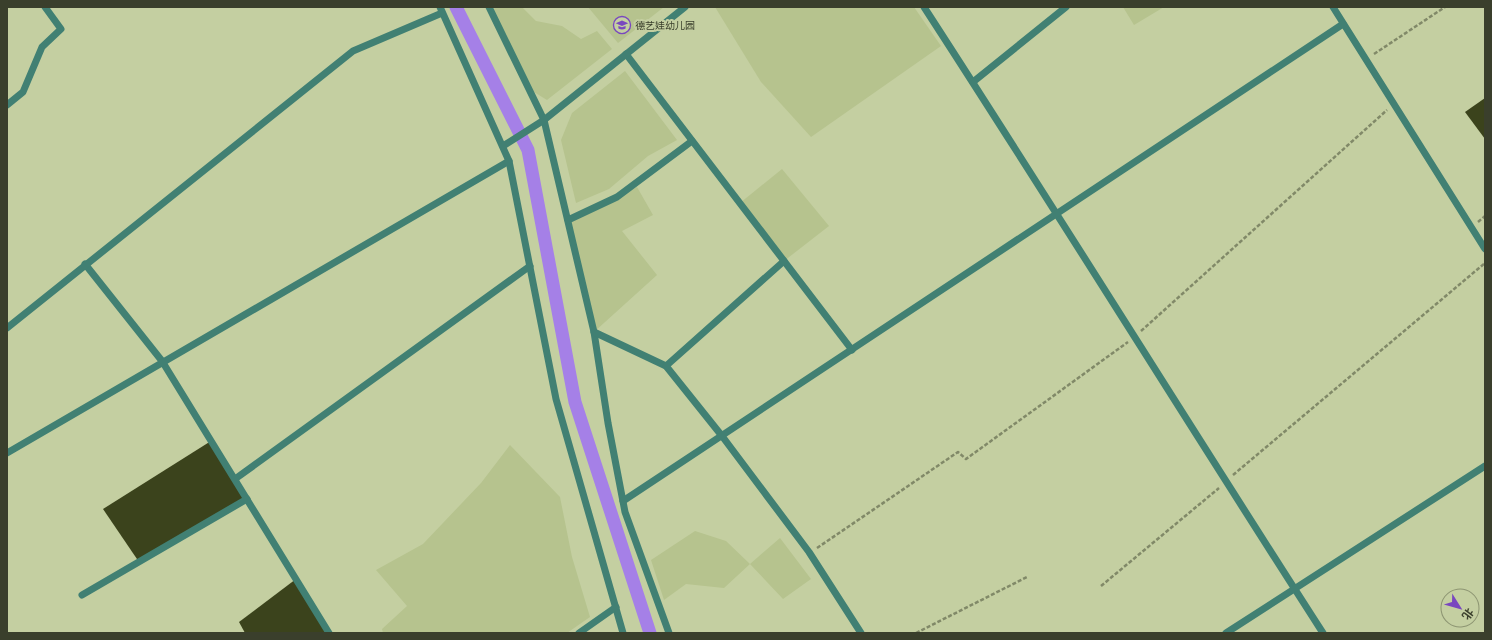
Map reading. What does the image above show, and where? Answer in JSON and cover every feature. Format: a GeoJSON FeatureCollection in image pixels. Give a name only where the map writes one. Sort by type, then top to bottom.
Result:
{"type":"FeatureCollection","features":[{"type":"Feature","properties":{"kind":"street"},"geometry":{"type":"LineString","coordinates":[[7,105],[23,92],[42,47],[61,29],[45,7]]}},
{"type":"Feature","properties":{"kind":"street"},"geometry":{"type":"LineString","coordinates":[[489,7],[544,120],[594,332],[608,423],[625,512],[669,633]]}},
{"type":"Feature","properties":{"kind":"street"},"geometry":{"type":"LineString","coordinates":[[503,146],[544,120],[685,7]]}},
{"type":"Feature","properties":{"kind":"street"},"geometry":{"type":"LineString","coordinates":[[924,7],[1058,213],[1225,482],[1323,633]]}},
{"type":"Feature","properties":{"kind":"street"},"geometry":{"type":"LineString","coordinates":[[973,82],[1066,7]]}},
{"type":"Feature","properties":{"kind":"street"},"geometry":{"type":"LineString","coordinates":[[1333,7],[1485,249]]}},
{"type":"Feature","properties":{"kind":"street"},"geometry":{"type":"LineString","coordinates":[[7,328],[85,264],[353,51],[441,10],[509,161],[556,399],[623,633]]}},
{"type":"Feature","properties":{"kind":"street"},"geometry":{"type":"LineString","coordinates":[[623,501],[1343,24]]}},
{"type":"Feature","properties":{"kind":"street"},"geometry":{"type":"LineString","coordinates":[[626,54],[852,350]]}},
{"type":"Feature","properties":{"kind":"street"},"geometry":{"type":"LineString","coordinates":[[568,220],[617,197],[692,140]]}},
{"type":"Feature","properties":{"kind":"street"},"geometry":{"type":"LineString","coordinates":[[7,453],[509,161]]}},
{"type":"Feature","properties":{"kind":"street"},"geometry":{"type":"LineString","coordinates":[[666,366],[784,261]]}},
{"type":"Feature","properties":{"kind":"street"},"geometry":{"type":"LineString","coordinates":[[85,264],[162,362],[329,633]]}},
{"type":"Feature","properties":{"kind":"street"},"geometry":{"type":"LineString","coordinates":[[235,479],[530,266]]}},
{"type":"Feature","properties":{"kind":"street"},"geometry":{"type":"LineString","coordinates":[[594,332],[666,366],[722,436],[809,552],[861,633]]}},
{"type":"Feature","properties":{"kind":"street"},"geometry":{"type":"LineString","coordinates":[[1226,633],[1485,466]]}},
{"type":"Feature","properties":{"kind":"street"},"geometry":{"type":"LineString","coordinates":[[82,595],[247,499]]}},
{"type":"Feature","properties":{"kind":"street"},"geometry":{"type":"LineString","coordinates":[[579,633],[616,607]]}},
{"type":"Feature","properties":{"kind":"path"},"geometry":{"type":"LineString","coordinates":[[1365,60],[1445,7]]}},
{"type":"Feature","properties":{"kind":"path"},"geometry":{"type":"LineString","coordinates":[[809,552],[958,452],[966,459],[1135,337],[1394,104]]}},
{"type":"Feature","properties":{"kind":"path"},"geometry":{"type":"LineString","coordinates":[[1101,586],[1485,263]]}},
{"type":"Feature","properties":{"kind":"path"},"geometry":{"type":"LineString","coordinates":[[916,633],[1027,577]]}},
{"type":"Feature","properties":{"kind":"shaded area"},"geometry":{"type":"Polygon","coordinates":[[[497,7],[522,7],[536,21],[562,26],[581,39],[597,31],[612,49],[547,100],[529,89],[491,10],[497,7]]]}},
{"type":"Feature","properties":{"kind":"shaded area","name":"德艺娃幼儿园"},"geometry":{"type":"Polygon","coordinates":[[[588,7],[664,7],[618,43],[588,7]]]}},
{"type":"Feature","properties":{"kind":"shaded area"},"geometry":{"type":"Polygon","coordinates":[[[715,7],[914,7],[941,46],[811,137],[761,82],[715,7]]]}},
{"type":"Feature","properties":{"kind":"shaded area"},"geometry":{"type":"Polygon","coordinates":[[[1123,7],[1164,7],[1134,25],[1123,7]]]}},
{"type":"Feature","properties":{"kind":"shaded area"},"geometry":{"type":"Polygon","coordinates":[[[625,71],[677,140],[648,156],[609,189],[576,203],[561,140],[572,113],[625,71]]]}},
{"type":"Feature","properties":{"kind":"shaded area"},"geometry":{"type":"Polygon","coordinates":[[[782,169],[829,226],[784,261],[740,203],[782,169]]]}},
{"type":"Feature","properties":{"kind":"shaded area"},"geometry":{"type":"Polygon","coordinates":[[[637,187],[653,215],[622,231],[657,275],[594,332],[568,220],[637,187]]]}},
{"type":"Feature","properties":{"kind":"shaded area"},"geometry":{"type":"Polygon","coordinates":[[[510,445],[560,497],[572,557],[590,617],[567,633],[383,633],[382,629],[407,606],[376,570],[423,544],[481,483],[510,445]]]}},
{"type":"Feature","properties":{"kind":"shaded area"},"geometry":{"type":"Polygon","coordinates":[[[695,531],[726,541],[750,564],[724,588],[686,584],[664,600],[651,560],[695,531]]]}},
{"type":"Feature","properties":{"kind":"shaded area"},"geometry":{"type":"Polygon","coordinates":[[[780,538],[811,579],[783,599],[750,564],[780,538]]]}},
{"type":"Feature","properties":{"kind":"building"},"geometry":{"type":"Polygon","coordinates":[[[1485,98],[1485,139],[1465,112],[1485,98]]]}},
{"type":"Feature","properties":{"kind":"building"},"geometry":{"type":"Polygon","coordinates":[[[211,441],[247,499],[139,562],[103,509],[211,441]]]}},
{"type":"Feature","properties":{"kind":"building"},"geometry":{"type":"Polygon","coordinates":[[[296,579],[329,633],[245,633],[239,622],[296,579]]]}},
{"type":"Feature","properties":{"kind":"waterway"},"geometry":{"type":"LineString","coordinates":[[456,7],[528,150],[575,402],[650,633]]}},
{"type":"Feature","properties":{"kind":"place","name":"德艺娃幼儿园"},"geometry":{"type":"Point","coordinates":[622,25]}}]}
